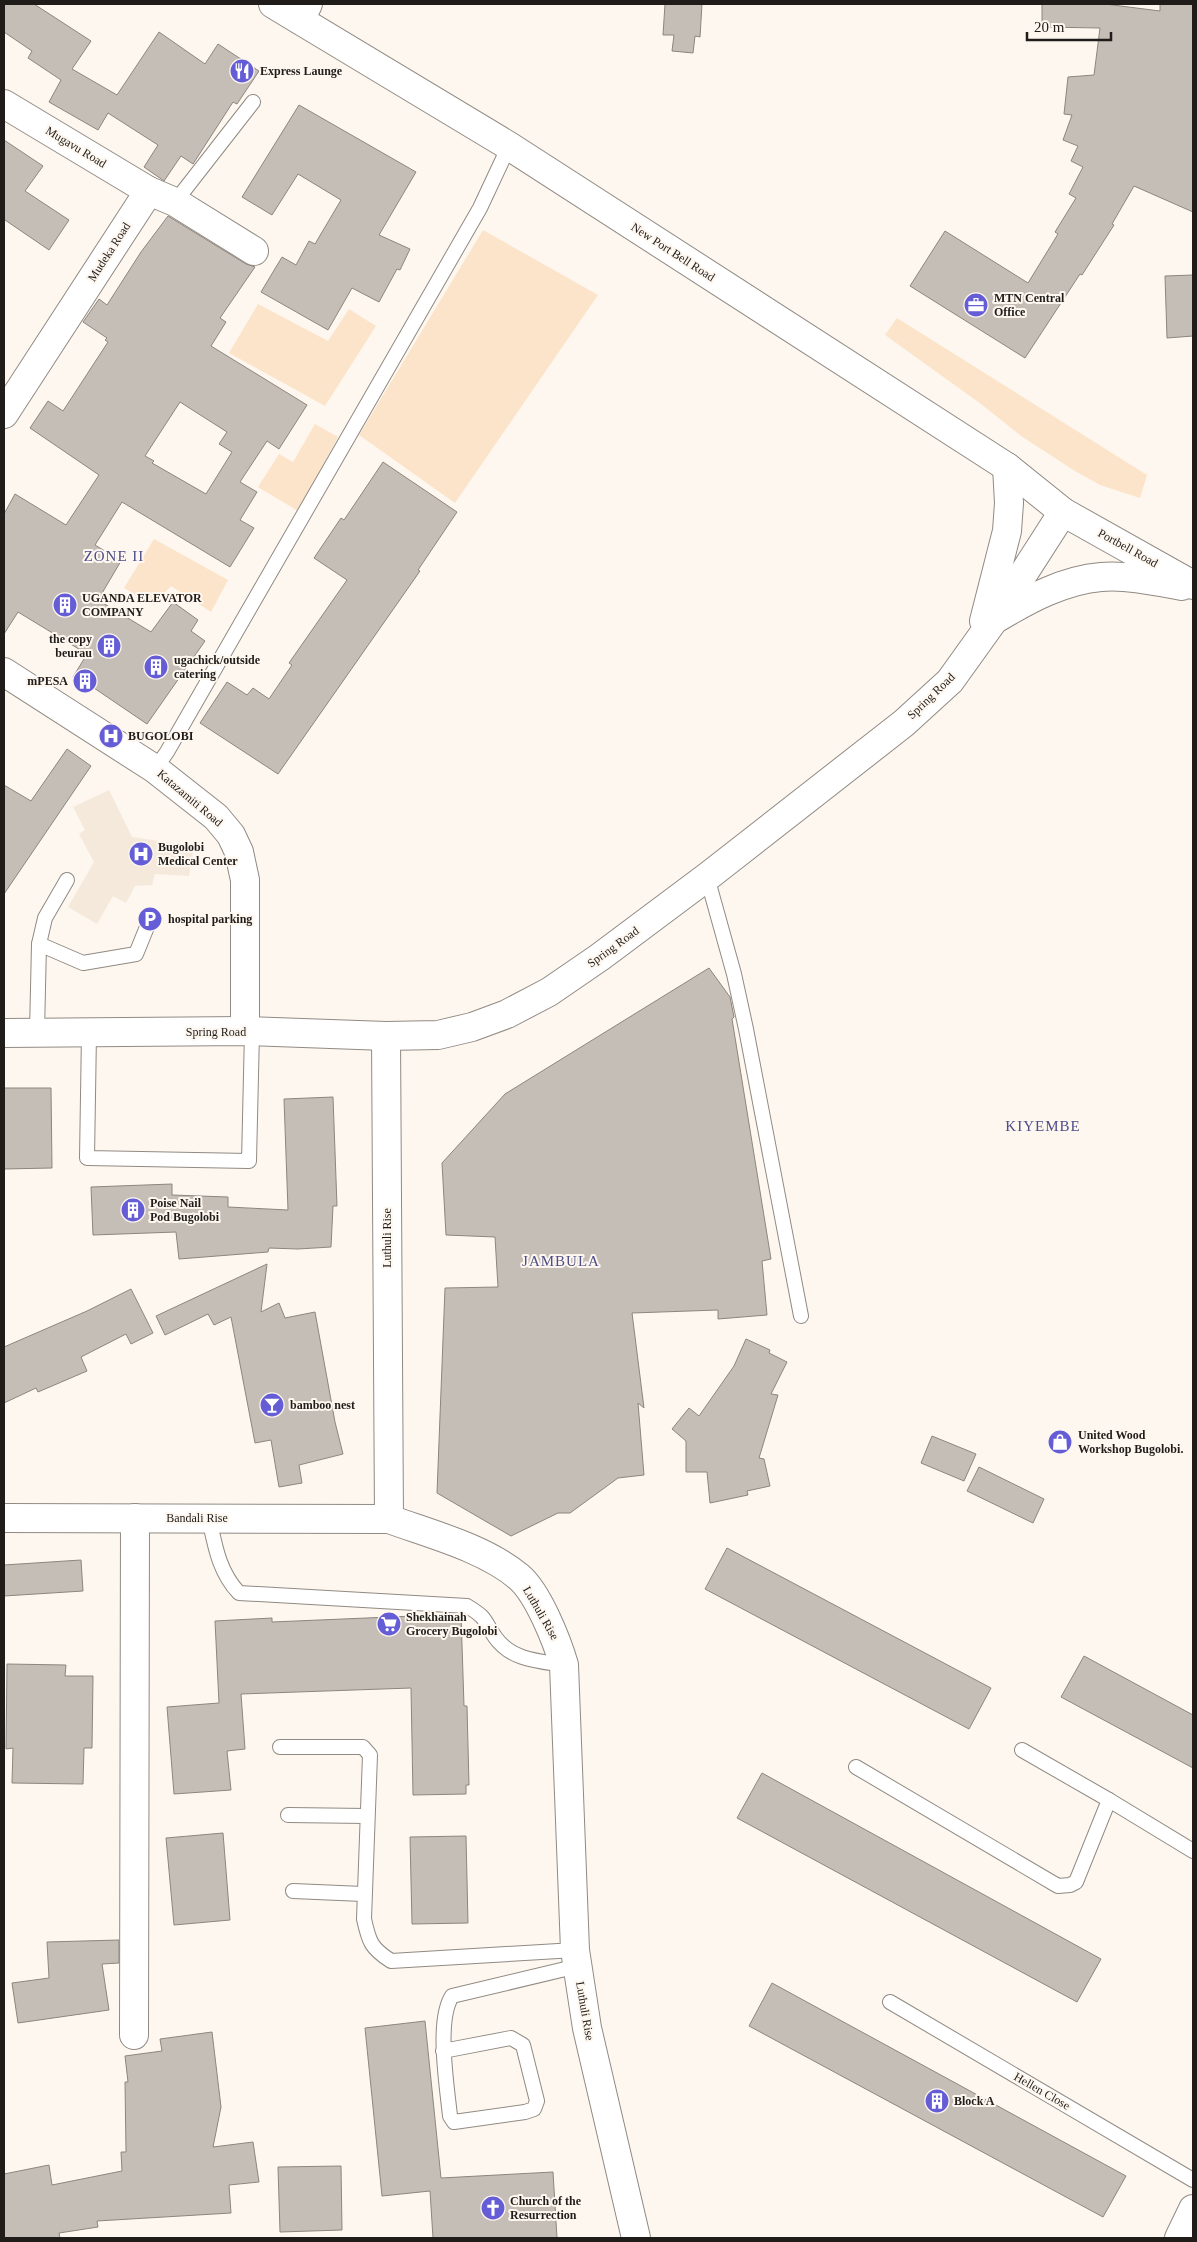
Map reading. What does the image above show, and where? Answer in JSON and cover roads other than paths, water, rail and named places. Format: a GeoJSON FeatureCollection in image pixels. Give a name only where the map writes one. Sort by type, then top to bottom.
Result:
{"type":"FeatureCollection","features":[{"type":"Feature","properties":{"kind":"street","name":"New Port Bell Road"},"geometry":{"type":"LineString","coordinates":[[273,4],[304,12],[1007,467],[1063,512]]}},
{"type":"Feature","properties":{"kind":"street","name":"Mugavu Road"},"geometry":{"type":"LineString","coordinates":[[4,104],[149,191]]}},
{"type":"Feature","properties":{"kind":"street"},"geometry":{"type":"LineString","coordinates":[[149,191],[175,202],[254,251]]}},
{"type":"Feature","properties":{"kind":"street","name":"Mudeka Road"},"geometry":{"type":"LineString","coordinates":[[4,414],[149,191]]}},
{"type":"Feature","properties":{"kind":"street"},"geometry":{"type":"LineString","coordinates":[[986,631],[1007,531],[1009,503],[1007,467]]}},
{"type":"Feature","properties":{"kind":"street","name":"Portbell Road"},"geometry":{"type":"LineString","coordinates":[[1063,512],[1193,586]]}},
{"type":"Feature","properties":{"kind":"street","name":"Spring Road"},"geometry":{"type":"LineString","coordinates":[[4,1033],[249,1032],[386,1036],[438,1035],[507,1014],[549,992],[707,877],[904,723],[950,681],[986,631],[1063,512]]}},
{"type":"Feature","properties":{"kind":"street"},"geometry":{"type":"LineString","coordinates":[[986,631],[1054,589],[1101,577],[1135,578],[1193,586]]}},
{"type":"Feature","properties":{"kind":"street","name":"Katazamiti Road"},"geometry":{"type":"LineString","coordinates":[[4,672],[155,769],[216,817],[232,835],[239,852],[245,880],[249,1032]]}},
{"type":"Feature","properties":{"kind":"street","name":"Luthuli Rise"},"geometry":{"type":"LineString","coordinates":[[386,1036],[390,1518],[486,1555],[520,1577],[537,1601],[557,1640],[564,1665],[576,1958],[587,2028],[636,2238]]}},
{"type":"Feature","properties":{"kind":"street","name":"Bandali Rise"},"geometry":{"type":"LineString","coordinates":[[4,1518],[390,1518]]}},
{"type":"Feature","properties":{"kind":"street"},"geometry":{"type":"LineString","coordinates":[[134,2035],[135,1518]]}},
{"type":"Feature","properties":{"kind":"street"},"geometry":{"type":"LineString","coordinates":[[1179,2238],[1193,2209]]}},
{"type":"Feature","properties":{"kind":"lane"},"geometry":{"type":"LineString","coordinates":[[175,202],[253,102]]}},
{"type":"Feature","properties":{"kind":"lane"},"geometry":{"type":"LineString","coordinates":[[155,769],[177,735],[475,216],[509,146]]}},
{"type":"Feature","properties":{"kind":"lane"},"geometry":{"type":"LineString","coordinates":[[707,877],[734,974],[746,1029],[801,1316]]}},
{"type":"Feature","properties":{"kind":"lane"},"geometry":{"type":"LineString","coordinates":[[36,1033],[39,944],[45,918],[67,880]]}},
{"type":"Feature","properties":{"kind":"lane"},"geometry":{"type":"LineString","coordinates":[[39,944],[83,963],[136,954],[149,922]]}},
{"type":"Feature","properties":{"kind":"lane"},"geometry":{"type":"LineString","coordinates":[[90,1033],[87,1158],[249,1161],[249,1032]]}},
{"type":"Feature","properties":{"kind":"lane"},"geometry":{"type":"LineString","coordinates":[[209,1518],[216,1556],[230,1583],[240,1593],[467,1606],[483,1616],[496,1638],[514,1655],[564,1665]]}},
{"type":"Feature","properties":{"kind":"lane"},"geometry":{"type":"LineString","coordinates":[[280,1747],[363,1747],[370,1755],[363,1894],[364,1919],[368,1939],[375,1951],[391,1962],[576,1958]]}},
{"type":"Feature","properties":{"kind":"lane"},"geometry":{"type":"LineString","coordinates":[[1022,1750],[1193,1851]]}},
{"type":"Feature","properties":{"kind":"lane"},"geometry":{"type":"LineString","coordinates":[[856,1766],[1058,1886],[1070,1885],[1076,1882],[1109,1800]]}},
{"type":"Feature","properties":{"kind":"lane"},"geometry":{"type":"LineString","coordinates":[[288,1815],[367,1816]]}},
{"type":"Feature","properties":{"kind":"lane"},"geometry":{"type":"LineString","coordinates":[[293,1891],[363,1894]]}},
{"type":"Feature","properties":{"kind":"lane"},"geometry":{"type":"LineString","coordinates":[[443,2051],[511,2038],[524,2045],[537,2101],[534,2109],[454,2122],[450,2116],[443,2051],[447,2003],[452,1996],[576,1958]]}},
{"type":"Feature","properties":{"kind":"lane","name":"Hellen Close"},"geometry":{"type":"LineString","coordinates":[[890,2002],[1193,2180]]}},
{"type":"Feature","properties":{"kind":"place","name":"Express Launge"},"geometry":{"type":"Point","coordinates":[242,71]}},
{"type":"Feature","properties":{"kind":"place","name":"MTN Central Office"},"geometry":{"type":"Point","coordinates":[976,305]}},
{"type":"Feature","properties":{"kind":"place","name":"UGANDA ELEVATOR COMPANY"},"geometry":{"type":"Point","coordinates":[65,605]}},
{"type":"Feature","properties":{"kind":"place","name":"the copy beurau"},"geometry":{"type":"Point","coordinates":[109,646]}},
{"type":"Feature","properties":{"kind":"place","name":"ugachick/outside catering"},"geometry":{"type":"Point","coordinates":[156,667]}},
{"type":"Feature","properties":{"kind":"place","name":"mPESA"},"geometry":{"type":"Point","coordinates":[85,681]}},
{"type":"Feature","properties":{"kind":"place","name":"BUGOLOBI"},"geometry":{"type":"Point","coordinates":[111,736]}},
{"type":"Feature","properties":{"kind":"place","name":"Bugolobi Medical Center"},"geometry":{"type":"Point","coordinates":[141,854]}},
{"type":"Feature","properties":{"kind":"place","name":"hospital parking"},"geometry":{"type":"Point","coordinates":[150,919]}},
{"type":"Feature","properties":{"kind":"place","name":"Poise Nail Pod Bugolobi"},"geometry":{"type":"Point","coordinates":[133,1210]}},
{"type":"Feature","properties":{"kind":"place","name":"bamboo nest"},"geometry":{"type":"Point","coordinates":[272,1405]}},
{"type":"Feature","properties":{"kind":"place","name":"United Wood Workshop Bugolobi."},"geometry":{"type":"Point","coordinates":[1060,1442]}},
{"type":"Feature","properties":{"kind":"place","name":"Shekhainah Grocery Bugolobi"},"geometry":{"type":"Point","coordinates":[389,1624]}},
{"type":"Feature","properties":{"kind":"place","name":"Block A"},"geometry":{"type":"Point","coordinates":[937,2101]}},
{"type":"Feature","properties":{"kind":"place","name":"Church of the Resurrection"},"geometry":{"type":"Point","coordinates":[493,2208]}},
{"type":"Feature","properties":{"kind":"district","name":"ZONE II"},"geometry":{"type":"Point","coordinates":[114,556]}},
{"type":"Feature","properties":{"kind":"district","name":"KIYEMBE"},"geometry":{"type":"Point","coordinates":[1043,1126]}},
{"type":"Feature","properties":{"kind":"district","name":"JAMBULA"},"geometry":{"type":"Point","coordinates":[561,1261]}}]}
